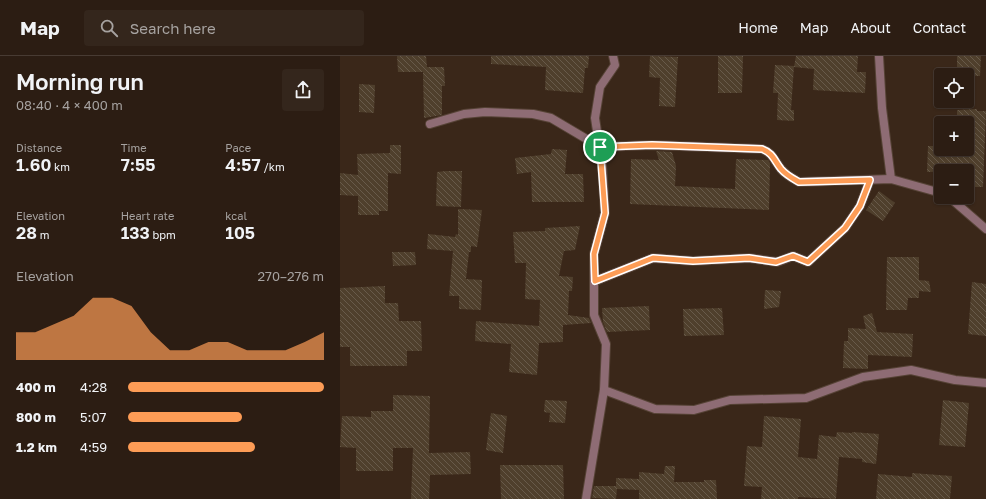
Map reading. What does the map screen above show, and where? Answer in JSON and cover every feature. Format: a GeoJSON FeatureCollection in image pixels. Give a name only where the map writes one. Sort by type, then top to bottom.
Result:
{"type":"FeatureCollection","features":[{"type":"Feature","properties":{"kind":"street"},"geometry":{"type":"LineString","coordinates":[[586,499],[604,390],[606,344],[594,315],[594,254],[605,213],[600,147],[595,118],[600,87],[615,65],[613,56]]}},
{"type":"Feature","properties":{"kind":"street"},"geometry":{"type":"LineString","coordinates":[[879,56],[882,108],[891,180]]}},
{"type":"Feature","properties":{"kind":"street"},"geometry":{"type":"LineString","coordinates":[[430,124],[464,114],[485,112],[533,114],[551,118],[600,147],[652,145],[762,149],[774,155],[781,168],[789,176],[799,182],[891,180],[934,192]]}},
{"type":"Feature","properties":{"kind":"street"},"geometry":{"type":"LineString","coordinates":[[595,281],[653,258],[693,261],[749,258],[776,262],[793,256],[808,262],[845,228],[860,206],[870,180]]}},
{"type":"Feature","properties":{"kind":"street"},"geometry":{"type":"LineString","coordinates":[[957,204],[986,229]]}},
{"type":"Feature","properties":{"kind":"street"},"geometry":{"type":"LineString","coordinates":[[604,390],[655,409],[694,410],[730,400],[806,398],[862,377],[911,370],[955,380],[986,383]]}},
{"type":"Feature","properties":{"kind":"building"},"geometry":{"type":"Polygon","coordinates":[[[397,56],[426,56],[427,67],[444,67],[445,86],[442,86],[442,115],[424,118],[423,72],[398,72],[397,56]]]}},
{"type":"Feature","properties":{"kind":"building"},"geometry":{"type":"Polygon","coordinates":[[[491,56],[589,56],[588,68],[585,68],[583,93],[545,90],[546,67],[491,64],[491,56]]]}},
{"type":"Feature","properties":{"kind":"building"},"geometry":{"type":"Polygon","coordinates":[[[650,56],[678,57],[675,107],[659,106],[660,78],[649,77],[650,56]]]}},
{"type":"Feature","properties":{"kind":"building"},"geometry":{"type":"Polygon","coordinates":[[[718,56],[743,56],[742,93],[718,93],[718,56]]]}},
{"type":"Feature","properties":{"kind":"building"},"geometry":{"type":"Polygon","coordinates":[[[796,56],[858,56],[857,72],[866,72],[865,93],[813,90],[814,69],[794,67],[796,56]]]}},
{"type":"Feature","properties":{"kind":"building"},"geometry":{"type":"Polygon","coordinates":[[[957,56],[981,56],[980,76],[974,76],[974,68],[957,68],[957,56]]]}},
{"type":"Feature","properties":{"kind":"building"},"geometry":{"type":"Polygon","coordinates":[[[775,65],[794,66],[791,110],[794,110],[794,121],[777,120],[778,93],[773,93],[775,65]]]}},
{"type":"Feature","properties":{"kind":"building"},"geometry":{"type":"Polygon","coordinates":[[[359,84],[375,85],[374,113],[359,112],[359,84]]]}},
{"type":"Feature","properties":{"kind":"building"},"geometry":{"type":"Polygon","coordinates":[[[977,109],[977,111],[986,111],[983,187],[974,187],[974,164],[934,164],[934,172],[927,172],[928,146],[934,146],[934,156],[974,156],[974,116],[957,116],[957,110],[977,109]]]}},
{"type":"Feature","properties":{"kind":"building"},"geometry":{"type":"Polygon","coordinates":[[[390,145],[401,145],[401,174],[388,173],[388,211],[379,211],[379,215],[358,215],[358,196],[340,195],[340,173],[358,175],[357,154],[390,153],[390,145]]]}},
{"type":"Feature","properties":{"kind":"building"},"geometry":{"type":"Polygon","coordinates":[[[552,149],[567,150],[565,174],[583,174],[584,202],[532,202],[531,172],[517,174],[515,158],[551,154],[552,149]]]}},
{"type":"Feature","properties":{"kind":"building"},"geometry":{"type":"Polygon","coordinates":[[[656,151],[672,152],[676,166],[675,186],[735,189],[736,159],[768,160],[770,163],[769,210],[630,204],[631,159],[659,160],[656,151]]]}},
{"type":"Feature","properties":{"kind":"building"},"geometry":{"type":"Polygon","coordinates":[[[462,171],[461,207],[436,206],[437,172],[462,171]]]}},
{"type":"Feature","properties":{"kind":"building"},"geometry":{"type":"Polygon","coordinates":[[[879,191],[895,203],[883,221],[866,210],[879,191]]]}},
{"type":"Feature","properties":{"kind":"building"},"geometry":{"type":"Polygon","coordinates":[[[458,209],[482,210],[477,247],[471,246],[466,279],[482,280],[481,310],[459,309],[459,296],[449,296],[453,251],[427,249],[428,234],[455,237],[456,234],[458,235],[458,209]]]}},
{"type":"Feature","properties":{"kind":"building"},"geometry":{"type":"Polygon","coordinates":[[[580,226],[575,250],[564,251],[559,276],[573,277],[572,291],[569,291],[568,315],[589,318],[591,323],[563,325],[563,342],[539,343],[537,375],[509,372],[511,344],[475,341],[476,321],[539,326],[540,300],[525,299],[526,263],[515,263],[513,232],[545,231],[545,228],[580,226]]]}},
{"type":"Feature","properties":{"kind":"building"},"geometry":{"type":"Polygon","coordinates":[[[392,252],[415,252],[416,265],[393,266],[392,252]]]}},
{"type":"Feature","properties":{"kind":"building"},"geometry":{"type":"Polygon","coordinates":[[[887,257],[919,257],[919,280],[929,281],[931,292],[919,291],[919,298],[908,298],[907,310],[886,310],[887,257]]]}},
{"type":"Feature","properties":{"kind":"building"},"geometry":{"type":"Polygon","coordinates":[[[972,282],[986,284],[986,336],[968,334],[972,282]]]}},
{"type":"Feature","properties":{"kind":"building"},"geometry":{"type":"Polygon","coordinates":[[[385,286],[385,303],[398,303],[399,321],[421,321],[422,351],[407,351],[407,366],[350,366],[350,347],[340,347],[340,288],[385,286]]]}},
{"type":"Feature","properties":{"kind":"building"},"geometry":{"type":"Polygon","coordinates":[[[765,290],[781,291],[779,307],[764,309],[765,290]]]}},
{"type":"Feature","properties":{"kind":"building"},"geometry":{"type":"Polygon","coordinates":[[[649,306],[650,330],[607,332],[603,322],[602,308],[649,306]]]}},
{"type":"Feature","properties":{"kind":"building"},"geometry":{"type":"Polygon","coordinates":[[[722,308],[724,335],[684,336],[683,309],[722,308]]]}},
{"type":"Feature","properties":{"kind":"building"},"geometry":{"type":"Polygon","coordinates":[[[872,313],[877,332],[913,334],[912,357],[868,355],[868,369],[843,368],[844,341],[848,341],[848,328],[866,329],[863,316],[872,313]]]}},
{"type":"Feature","properties":{"kind":"building"},"geometry":{"type":"Polygon","coordinates":[[[393,395],[430,396],[429,453],[470,452],[471,474],[430,475],[429,499],[411,499],[413,448],[393,448],[393,471],[356,471],[356,448],[340,447],[342,416],[371,417],[371,411],[393,411],[393,395]]]}},
{"type":"Feature","properties":{"kind":"building"},"geometry":{"type":"Polygon","coordinates":[[[545,400],[567,401],[565,423],[549,422],[550,413],[544,412],[545,400]]]}},
{"type":"Feature","properties":{"kind":"building"},"geometry":{"type":"Polygon","coordinates":[[[943,400],[969,403],[965,447],[939,445],[943,400]]]}},
{"type":"Feature","properties":{"kind":"building"},"geometry":{"type":"Polygon","coordinates":[[[491,413],[507,416],[503,453],[486,450],[491,413]]]}},
{"type":"Feature","properties":{"kind":"building"},"geometry":{"type":"Polygon","coordinates":[[[764,416],[801,419],[798,457],[817,459],[819,435],[836,437],[837,432],[879,434],[876,464],[862,462],[862,459],[839,457],[836,499],[798,497],[798,499],[761,499],[762,487],[744,486],[747,446],[762,447],[764,416]]]}},
{"type":"Feature","properties":{"kind":"building"},"geometry":{"type":"Polygon","coordinates":[[[500,465],[563,465],[564,499],[501,499],[500,465]]]}},
{"type":"Feature","properties":{"kind":"building"},"geometry":{"type":"Polygon","coordinates":[[[665,466],[675,466],[674,482],[704,482],[704,480],[716,480],[717,499],[639,499],[639,490],[617,489],[616,499],[592,498],[594,486],[616,486],[616,478],[639,479],[639,472],[664,474],[665,466]]]}},
{"type":"Feature","properties":{"kind":"building"},"geometry":{"type":"Polygon","coordinates":[[[912,473],[952,476],[950,499],[876,499],[878,474],[912,477],[912,473]]]}},
{"type":"Feature","properties":{"kind":"route"},"geometry":{"type":"LineString","coordinates":[[652,145],[762,149],[774,155],[781,168],[789,176],[799,182],[870,180],[860,206],[845,228],[808,262],[793,256],[776,262],[749,258],[693,261],[653,258],[595,281],[594,254],[605,213],[600,147],[652,145]]}}]}
